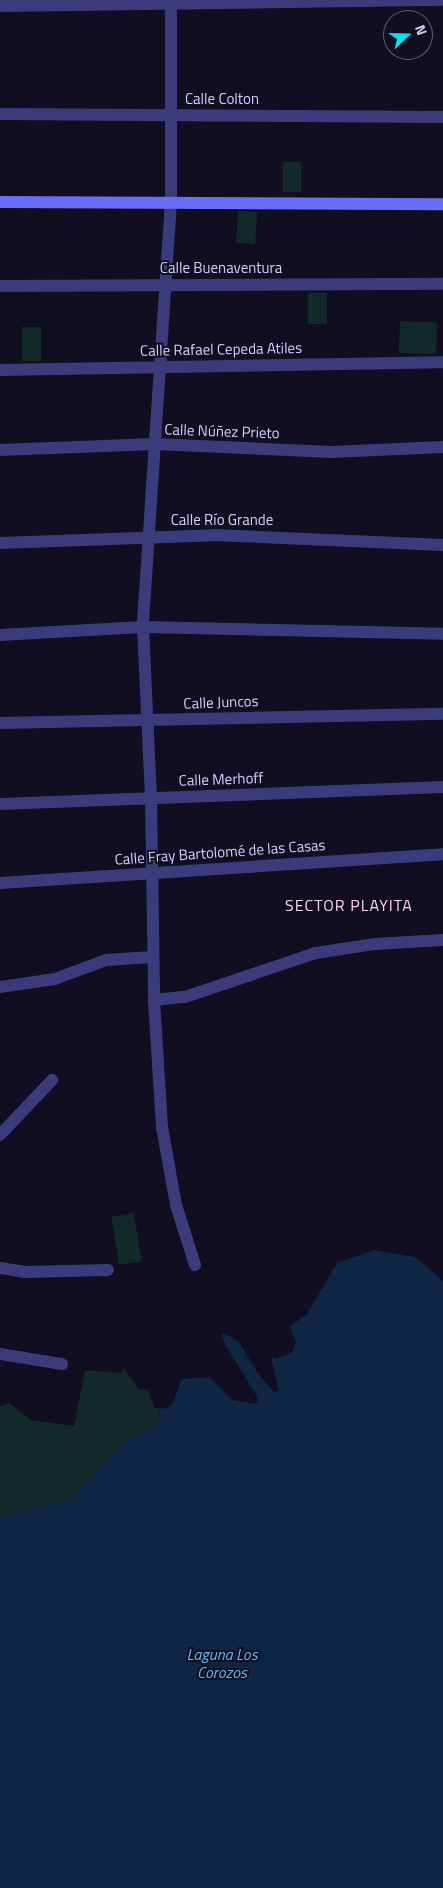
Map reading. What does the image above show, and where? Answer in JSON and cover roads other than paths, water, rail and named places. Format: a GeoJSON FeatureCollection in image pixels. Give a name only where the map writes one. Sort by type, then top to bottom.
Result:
{"type":"FeatureCollection","features":[{"type":"Feature","properties":{"kind":"street"},"geometry":{"type":"LineString","coordinates":[[0,6],[171,2],[443,0]]}},
{"type":"Feature","properties":{"kind":"street"},"geometry":{"type":"LineString","coordinates":[[171,2],[171,201],[161,367],[147,537],[143,627],[151,798],[152,957],[162,1127],[176,1206],[194,1265]]}},
{"type":"Feature","properties":{"kind":"street","name":"Calle Colton"},"geometry":{"type":"LineString","coordinates":[[0,114],[443,117]]}},
{"type":"Feature","properties":{"kind":"street"},"geometry":{"type":"LineString","coordinates":[[0,202],[171,201],[443,204]]}},
{"type":"Feature","properties":{"kind":"street","name":"Calle Buenaventura"},"geometry":{"type":"LineString","coordinates":[[0,286],[443,284]]}},
{"type":"Feature","properties":{"kind":"street","name":"Calle Rafael Cepeda Atiles"},"geometry":{"type":"LineString","coordinates":[[0,370],[443,362]]}},
{"type":"Feature","properties":{"kind":"street","name":"Calle Núñez Prieto"},"geometry":{"type":"LineString","coordinates":[[0,450],[155,444],[331,452],[443,447]]}},
{"type":"Feature","properties":{"kind":"street","name":"Calle Río Grande"},"geometry":{"type":"LineString","coordinates":[[0,542],[259,535],[396,545],[443,545]]}},
{"type":"Feature","properties":{"kind":"street"},"geometry":{"type":"LineString","coordinates":[[0,635],[143,627],[443,634]]}},
{"type":"Feature","properties":{"kind":"street","name":"Calle Juncos"},"geometry":{"type":"LineString","coordinates":[[0,723],[443,714]]}},
{"type":"Feature","properties":{"kind":"street","name":"Calle Merhoff"},"geometry":{"type":"LineString","coordinates":[[0,804],[443,788]]}},
{"type":"Feature","properties":{"kind":"street","name":"Calle Fray Bartolomé de las Casas"},"geometry":{"type":"LineString","coordinates":[[0,883],[443,854]]}},
{"type":"Feature","properties":{"kind":"street"},"geometry":{"type":"LineString","coordinates":[[154,1000],[185,997],[309,955],[375,944],[443,940]]}},
{"type":"Feature","properties":{"kind":"street"},"geometry":{"type":"LineString","coordinates":[[0,987],[55,979],[106,960],[152,957]]}},
{"type":"Feature","properties":{"kind":"street"},"geometry":{"type":"LineString","coordinates":[[0,1135],[52,1080]]}},
{"type":"Feature","properties":{"kind":"street"},"geometry":{"type":"LineString","coordinates":[[0,1268],[24,1272],[108,1270]]}},
{"type":"Feature","properties":{"kind":"street"},"geometry":{"type":"LineString","coordinates":[[0,1354],[62,1364]]}},
{"type":"Feature","properties":{"kind":"water","name":"Laguna Los Corozos"},"geometry":{"type":"Polygon","coordinates":[[[374,1250],[415,1257],[443,1281],[443,1888],[0,1888],[0,1518],[8,1514],[68,1500],[124,1442],[156,1427],[161,1407],[167,1409],[172,1404],[182,1379],[209,1377],[232,1400],[257,1404],[258,1398],[226,1346],[221,1335],[224,1333],[239,1342],[257,1372],[274,1392],[279,1391],[271,1357],[277,1359],[291,1353],[296,1343],[290,1326],[307,1314],[337,1263],[374,1250]]]}},
{"type":"Feature","properties":{"kind":"district","name":"SECTOR PLAYITA"},"geometry":{"type":"Point","coordinates":[349,905]}}]}
